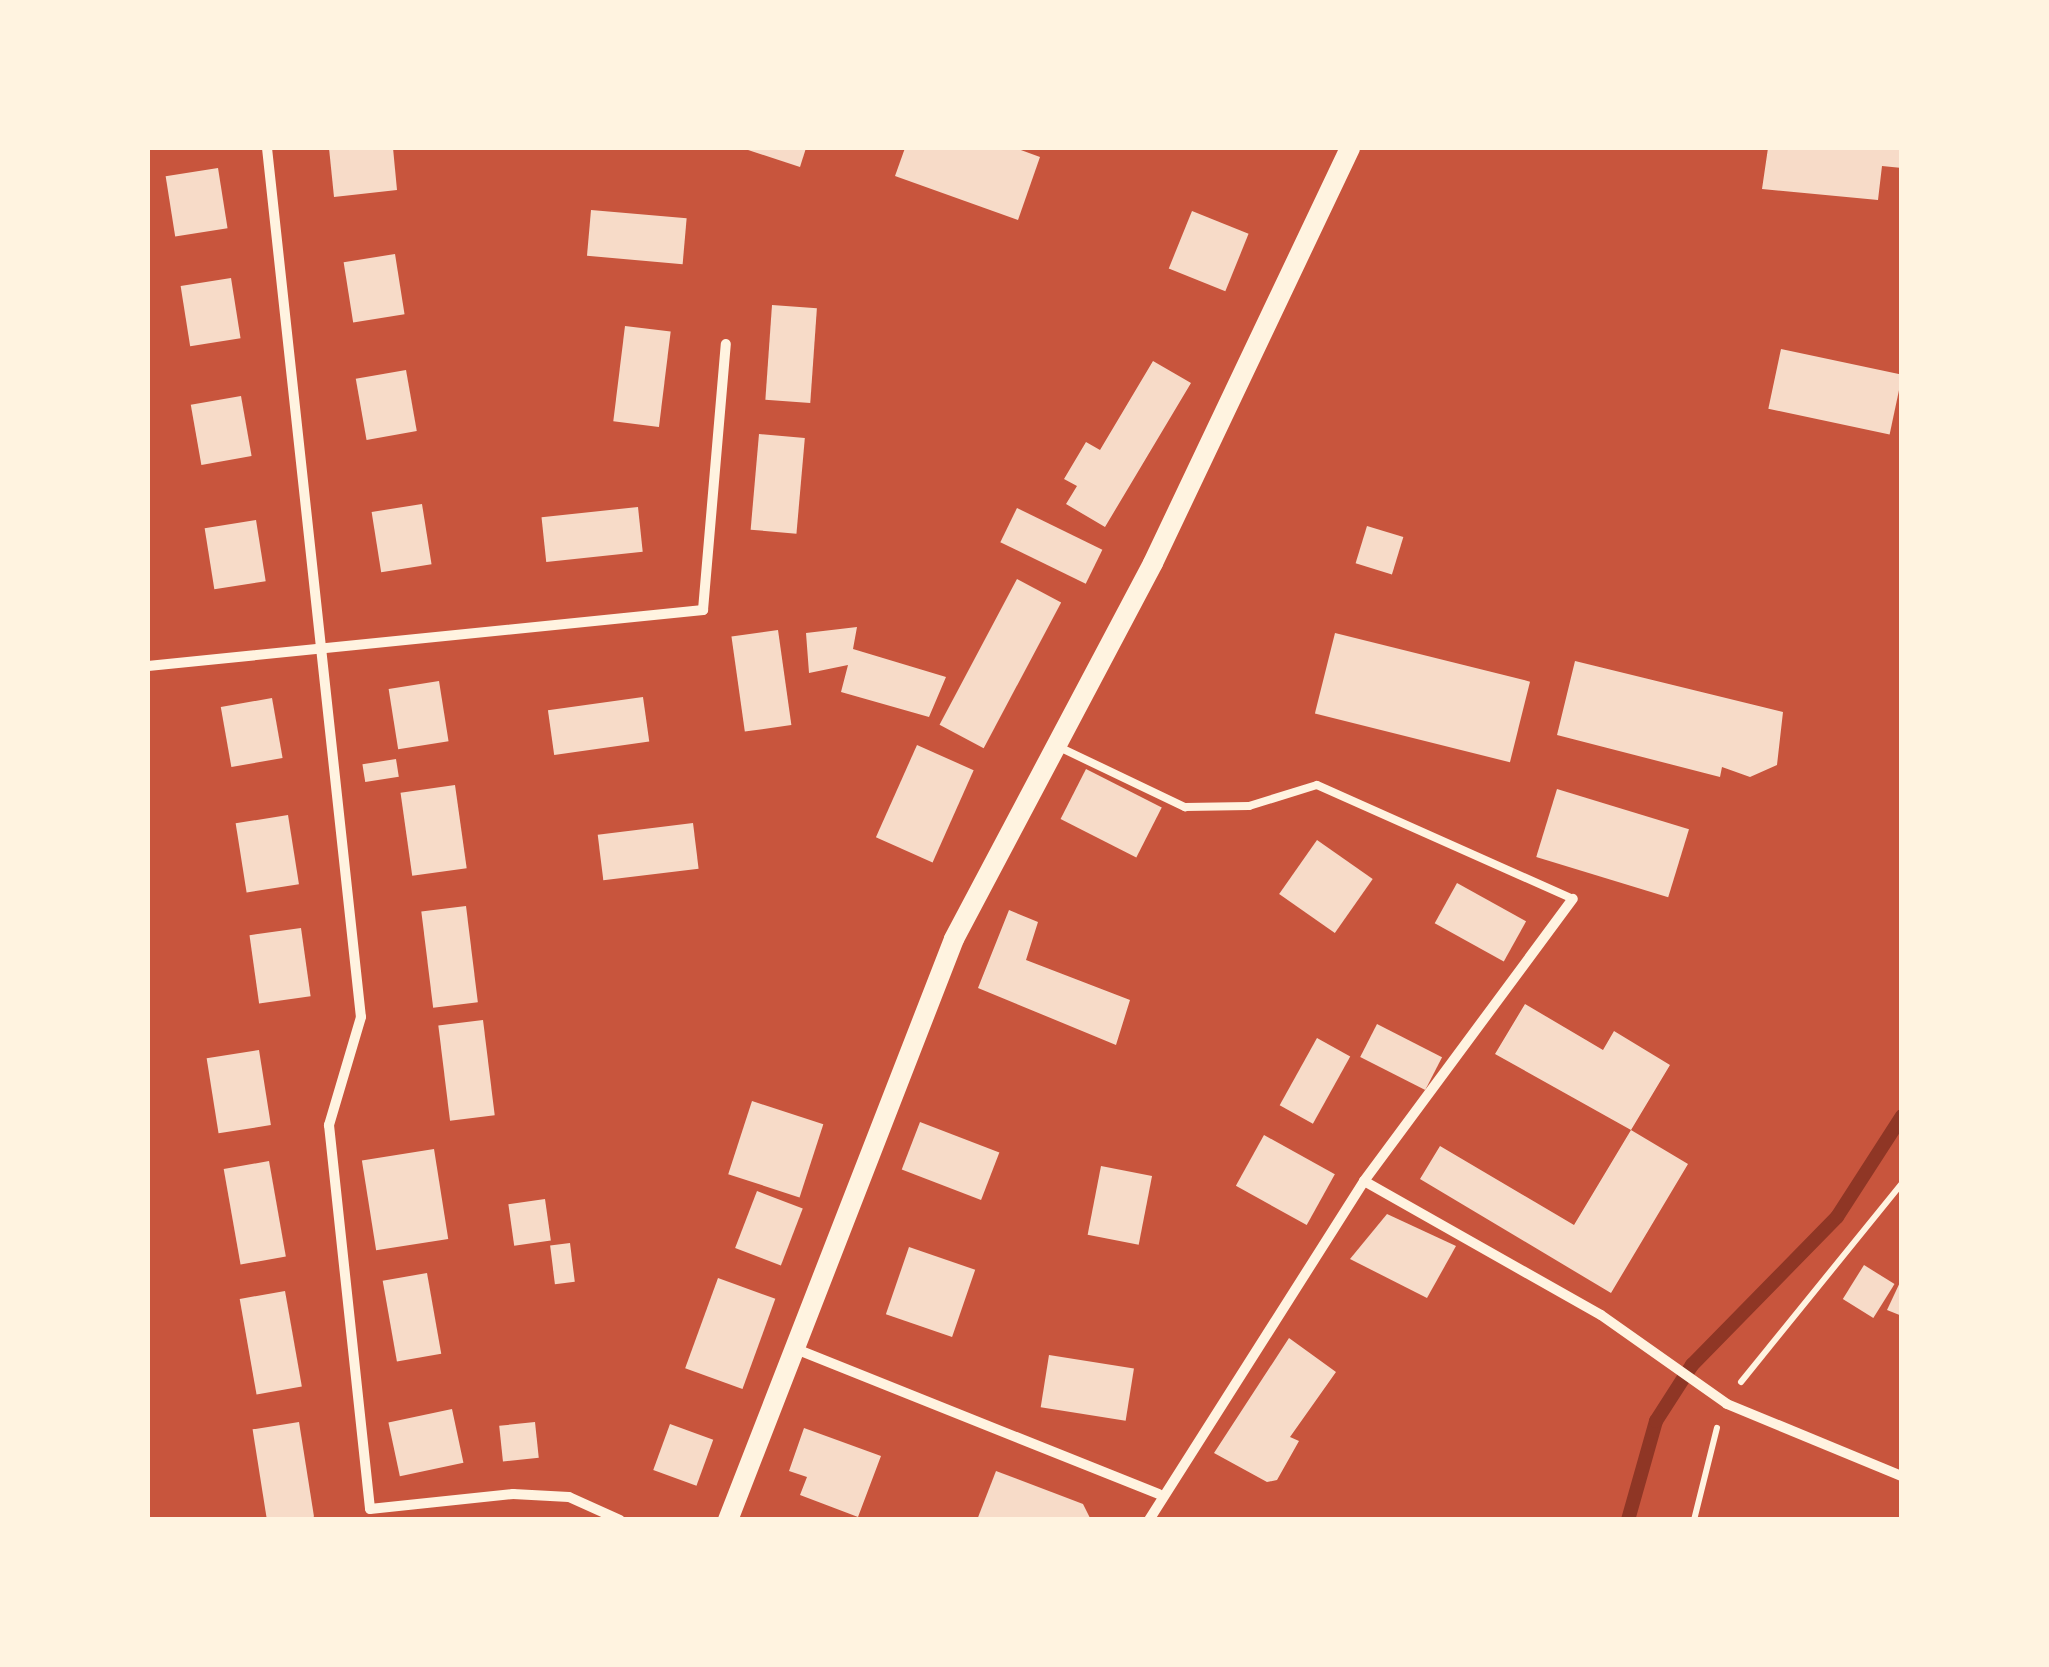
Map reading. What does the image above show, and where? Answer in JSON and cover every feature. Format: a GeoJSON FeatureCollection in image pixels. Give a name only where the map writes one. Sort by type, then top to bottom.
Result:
{"type":"FeatureCollection","features":[{"type":"Feature","properties":{"kind":"main road"},"geometry":{"type":"LineString","coordinates":[[728,1520],[800,1351],[954,939],[1153,563],[1350,148]]}},
{"type":"Feature","properties":{"kind":"street"},"geometry":{"type":"LineString","coordinates":[[267,148],[362,1017],[329,1125],[370,1508],[532,1495],[569,1496],[620,1520]]}},
{"type":"Feature","properties":{"kind":"street"},"geometry":{"type":"LineString","coordinates":[[148,666],[319,643],[703,610],[726,344]]}},
{"type":"Feature","properties":{"kind":"street"},"geometry":{"type":"LineString","coordinates":[[1148,1520],[1158,1494],[1364,1181],[1573,899]]}},
{"type":"Feature","properties":{"kind":"street"},"geometry":{"type":"LineString","coordinates":[[1364,1181],[1601,1316],[1662,1364],[1727,1404],[1902,1476]]}},
{"type":"Feature","properties":{"kind":"street"},"geometry":{"type":"LineString","coordinates":[[800,1351],[1158,1494]]}},
{"type":"Feature","properties":{"kind":"lane"},"geometry":{"type":"LineString","coordinates":[[1055,745],[1185,807],[1250,806],[1317,785],[1573,899]]}},
{"type":"Feature","properties":{"kind":"path"},"geometry":{"type":"LineString","coordinates":[[1694,1520],[1727,1404],[1902,1183]]}},
{"type":"Feature","properties":{"kind":"building"},"geometry":{"type":"Polygon","coordinates":[[[329,148],[393,148],[397,190],[334,197],[329,148]]]}},
{"type":"Feature","properties":{"kind":"building"},"geometry":{"type":"Polygon","coordinates":[[[742,148],[806,148],[800,167],[742,148]]]}},
{"type":"Feature","properties":{"kind":"building"},"geometry":{"type":"Polygon","coordinates":[[[905,148],[1015,148],[1040,157],[1018,220],[895,176],[905,148]]]}},
{"type":"Feature","properties":{"kind":"building"},"geometry":{"type":"Polygon","coordinates":[[[1768,148],[1902,148],[1902,168],[1882,166],[1878,200],[1762,189],[1768,148]]]}},
{"type":"Feature","properties":{"kind":"building"},"geometry":{"type":"Polygon","coordinates":[[[218,168],[228,228],[175,237],[166,176],[218,168]]]}},
{"type":"Feature","properties":{"kind":"building"},"geometry":{"type":"Polygon","coordinates":[[[591,210],[687,218],[683,264],[587,256],[591,210]]]}},
{"type":"Feature","properties":{"kind":"building"},"geometry":{"type":"Polygon","coordinates":[[[1192,211],[1249,234],[1225,291],[1169,268],[1192,211]]]}},
{"type":"Feature","properties":{"kind":"building"},"geometry":{"type":"Polygon","coordinates":[[[395,254],[405,314],[353,322],[344,262],[395,254]]]}},
{"type":"Feature","properties":{"kind":"building"},"geometry":{"type":"Polygon","coordinates":[[[231,278],[241,338],[190,346],[181,286],[231,278]]]}},
{"type":"Feature","properties":{"kind":"building"},"geometry":{"type":"Polygon","coordinates":[[[772,305],[817,308],[810,403],[765,400],[772,305]]]}},
{"type":"Feature","properties":{"kind":"building"},"geometry":{"type":"Polygon","coordinates":[[[625,326],[671,332],[659,427],[613,421],[625,326]]]}},
{"type":"Feature","properties":{"kind":"building"},"geometry":{"type":"Polygon","coordinates":[[[1781,349],[1902,375],[1890,434],[1768,409],[1781,349]]]}},
{"type":"Feature","properties":{"kind":"building"},"geometry":{"type":"Polygon","coordinates":[[[1153,361],[1191,383],[1105,527],[1066,504],[1077,486],[1064,479],[1086,442],[1100,450],[1153,361]]]}},
{"type":"Feature","properties":{"kind":"building"},"geometry":{"type":"Polygon","coordinates":[[[406,370],[417,431],[367,440],[356,379],[406,370]]]}},
{"type":"Feature","properties":{"kind":"building"},"geometry":{"type":"Polygon","coordinates":[[[241,396],[252,456],[201,465],[191,405],[241,396]]]}},
{"type":"Feature","properties":{"kind":"building"},"geometry":{"type":"Polygon","coordinates":[[[759,434],[805,438],[796,534],[751,530],[759,434]]]}},
{"type":"Feature","properties":{"kind":"building"},"geometry":{"type":"Polygon","coordinates":[[[422,504],[432,564],[381,572],[372,512],[422,504]]]}},
{"type":"Feature","properties":{"kind":"building"},"geometry":{"type":"Polygon","coordinates":[[[638,507],[643,552],[546,562],[542,517],[638,507]]]}},
{"type":"Feature","properties":{"kind":"building"},"geometry":{"type":"Polygon","coordinates":[[[1017,508],[1102,550],[1086,584],[1000,542],[1017,508]]]}},
{"type":"Feature","properties":{"kind":"building"},"geometry":{"type":"Polygon","coordinates":[[[256,520],[266,581],[214,589],[205,528],[256,520]]]}},
{"type":"Feature","properties":{"kind":"building"},"geometry":{"type":"Polygon","coordinates":[[[1367,526],[1403,537],[1392,574],[1356,563],[1367,526]]]}},
{"type":"Feature","properties":{"kind":"building"},"geometry":{"type":"Polygon","coordinates":[[[1017,579],[1061,602],[984,748],[940,725],[1017,579]]]}},
{"type":"Feature","properties":{"kind":"building"},"geometry":{"type":"Polygon","coordinates":[[[857,627],[853,649],[946,677],[929,717],[841,692],[848,665],[809,673],[806,633],[857,627]]]}},
{"type":"Feature","properties":{"kind":"building"},"geometry":{"type":"Polygon","coordinates":[[[778,630],[791,725],[745,732],[731,637],[778,630]]]}},
{"type":"Feature","properties":{"kind":"building"},"geometry":{"type":"Polygon","coordinates":[[[1335,633],[1530,682],[1510,762],[1315,714],[1335,633]]]}},
{"type":"Feature","properties":{"kind":"building"},"geometry":{"type":"Polygon","coordinates":[[[1575,661],[1783,712],[1777,765],[1750,777],[1722,767],[1720,777],[1557,735],[1575,661]]]}},
{"type":"Feature","properties":{"kind":"building"},"geometry":{"type":"Polygon","coordinates":[[[439,681],[449,741],[398,749],[389,689],[439,681]]]}},
{"type":"Feature","properties":{"kind":"building"},"geometry":{"type":"Polygon","coordinates":[[[643,697],[649,742],[554,755],[548,710],[643,697]]]}},
{"type":"Feature","properties":{"kind":"building"},"geometry":{"type":"Polygon","coordinates":[[[272,698],[283,758],[231,767],[221,707],[272,698]]]}},
{"type":"Feature","properties":{"kind":"building"},"geometry":{"type":"Polygon","coordinates":[[[917,745],[974,770],[933,862],[876,837],[917,745]]]}},
{"type":"Feature","properties":{"kind":"building"},"geometry":{"type":"Polygon","coordinates":[[[396,759],[399,777],[365,782],[362,764],[396,759]]]}},
{"type":"Feature","properties":{"kind":"building"},"geometry":{"type":"Polygon","coordinates":[[[1086,769],[1162,808],[1136,857],[1061,819],[1086,769]]]}},
{"type":"Feature","properties":{"kind":"building"},"geometry":{"type":"Polygon","coordinates":[[[455,785],[467,868],[412,876],[401,793],[455,785]]]}},
{"type":"Feature","properties":{"kind":"building"},"geometry":{"type":"Polygon","coordinates":[[[1557,789],[1689,829],[1668,897],[1536,857],[1557,789]]]}},
{"type":"Feature","properties":{"kind":"building"},"geometry":{"type":"Polygon","coordinates":[[[288,815],[299,884],[247,892],[236,823],[288,815]]]}},
{"type":"Feature","properties":{"kind":"building"},"geometry":{"type":"Polygon","coordinates":[[[693,823],[699,869],[603,880],[598,835],[693,823]]]}},
{"type":"Feature","properties":{"kind":"building"},"geometry":{"type":"Polygon","coordinates":[[[1317,840],[1373,879],[1335,933],[1279,894],[1317,840]]]}},
{"type":"Feature","properties":{"kind":"building"},"geometry":{"type":"Polygon","coordinates":[[[1457,883],[1526,921],[1504,962],[1435,923],[1457,883]]]}},
{"type":"Feature","properties":{"kind":"building"},"geometry":{"type":"Polygon","coordinates":[[[466,906],[478,1002],[433,1008],[421,911],[466,906]]]}},
{"type":"Feature","properties":{"kind":"building"},"geometry":{"type":"Polygon","coordinates":[[[1009,910],[1038,922],[1026,960],[1130,1000],[1116,1045],[978,988],[1009,910]]]}},
{"type":"Feature","properties":{"kind":"building"},"geometry":{"type":"Polygon","coordinates":[[[301,928],[311,996],[259,1004],[250,935],[301,928]]]}},
{"type":"Feature","properties":{"kind":"building"},"geometry":{"type":"Polygon","coordinates":[[[1525,1004],[1603,1050],[1614,1031],[1670,1065],[1631,1130],[1495,1054],[1525,1004]]]}},
{"type":"Feature","properties":{"kind":"building"},"geometry":{"type":"Polygon","coordinates":[[[483,1020],[495,1115],[450,1121],[438,1025],[483,1020]]]}},
{"type":"Feature","properties":{"kind":"building"},"geometry":{"type":"Polygon","coordinates":[[[1377,1024],[1442,1057],[1425,1090],[1360,1057],[1377,1024]]]}},
{"type":"Feature","properties":{"kind":"building"},"geometry":{"type":"Polygon","coordinates":[[[1317,1038],[1350,1056],[1313,1124],[1280,1105],[1317,1038]]]}},
{"type":"Feature","properties":{"kind":"building"},"geometry":{"type":"Polygon","coordinates":[[[259,1050],[271,1125],[219,1133],[207,1058],[259,1050]]]}},
{"type":"Feature","properties":{"kind":"building"},"geometry":{"type":"Polygon","coordinates":[[[752,1101],[823,1124],[800,1197],[728,1174],[752,1101]]]}},
{"type":"Feature","properties":{"kind":"building"},"geometry":{"type":"Polygon","coordinates":[[[920,1122],[999,1152],[981,1200],[902,1170],[920,1122]]]}},
{"type":"Feature","properties":{"kind":"building"},"geometry":{"type":"Polygon","coordinates":[[[1631,1130],[1688,1164],[1611,1293],[1420,1179],[1440,1146],[1574,1225],[1631,1130]]]}},
{"type":"Feature","properties":{"kind":"building"},"geometry":{"type":"Polygon","coordinates":[[[1264,1135],[1335,1174],[1307,1225],[1236,1186],[1264,1135]]]}},
{"type":"Feature","properties":{"kind":"building"},"geometry":{"type":"Polygon","coordinates":[[[434,1149],[448,1239],[376,1250],[362,1160],[434,1149]]]}},
{"type":"Feature","properties":{"kind":"building"},"geometry":{"type":"Polygon","coordinates":[[[269,1161],[286,1257],[241,1265],[224,1169],[269,1161]]]}},
{"type":"Feature","properties":{"kind":"building"},"geometry":{"type":"Polygon","coordinates":[[[1101,1166],[1152,1176],[1139,1245],[1088,1235],[1101,1166]]]}},
{"type":"Feature","properties":{"kind":"building"},"geometry":{"type":"Polygon","coordinates":[[[757,1191],[803,1209],[781,1266],[735,1248],[757,1191]]]}},
{"type":"Feature","properties":{"kind":"building"},"geometry":{"type":"Polygon","coordinates":[[[545,1199],[551,1241],[514,1246],[508,1204],[545,1199]]]}},
{"type":"Feature","properties":{"kind":"building"},"geometry":{"type":"Polygon","coordinates":[[[1387,1214],[1456,1246],[1427,1298],[1350,1259],[1387,1214]]]}},
{"type":"Feature","properties":{"kind":"building"},"geometry":{"type":"Polygon","coordinates":[[[570,1243],[575,1282],[555,1284],[550,1245],[570,1243]]]}},
{"type":"Feature","properties":{"kind":"building"},"geometry":{"type":"Polygon","coordinates":[[[909,1247],[975,1270],[952,1337],[886,1314],[909,1247]]]}},
{"type":"Feature","properties":{"kind":"building"},"geometry":{"type":"Polygon","coordinates":[[[1864,1265],[1895,1284],[1873,1318],[1843,1299],[1864,1265]]]}},
{"type":"Feature","properties":{"kind":"building"},"geometry":{"type":"Polygon","coordinates":[[[427,1273],[441,1354],[397,1362],[383,1281],[427,1273]]]}},
{"type":"Feature","properties":{"kind":"building"},"geometry":{"type":"Polygon","coordinates":[[[718,1278],[775,1299],[742,1389],[685,1368],[718,1278]]]}},
{"type":"Feature","properties":{"kind":"building"},"geometry":{"type":"Polygon","coordinates":[[[1902,1278],[1902,1316],[1887,1310],[1902,1278]]]}},
{"type":"Feature","properties":{"kind":"building"},"geometry":{"type":"Polygon","coordinates":[[[285,1291],[302,1387],[257,1395],[240,1299],[285,1291]]]}},
{"type":"Feature","properties":{"kind":"building"},"geometry":{"type":"Polygon","coordinates":[[[1289,1338],[1336,1372],[1290,1437],[1299,1441],[1277,1480],[1267,1482],[1214,1453],[1289,1338]]]}},
{"type":"Feature","properties":{"kind":"building"},"geometry":{"type":"Polygon","coordinates":[[[1049,1355],[1134,1368],[1126,1421],[1041,1407],[1049,1355]]]}},
{"type":"Feature","properties":{"kind":"building"},"geometry":{"type":"Polygon","coordinates":[[[452,1409],[463,1463],[400,1476],[388,1423],[452,1409]]]}},
{"type":"Feature","properties":{"kind":"building"},"geometry":{"type":"Polygon","coordinates":[[[299,1422],[314,1517],[267,1520],[253,1429],[299,1422]]]}},
{"type":"Feature","properties":{"kind":"building"},"geometry":{"type":"Polygon","coordinates":[[[535,1422],[539,1458],[503,1462],[499,1426],[535,1422]]]}},
{"type":"Feature","properties":{"kind":"building"},"geometry":{"type":"Polygon","coordinates":[[[670,1424],[713,1440],[696,1486],[653,1470],[670,1424]]]}},
{"type":"Feature","properties":{"kind":"building"},"geometry":{"type":"Polygon","coordinates":[[[804,1428],[881,1456],[858,1517],[800,1495],[807,1477],[789,1471],[804,1428]]]}},
{"type":"Feature","properties":{"kind":"building"},"geometry":{"type":"Polygon","coordinates":[[[996,1471],[1083,1504],[1091,1520],[977,1520],[996,1471]]]}},
{"type":"Feature","properties":{"kind":"waterway"},"geometry":{"type":"LineString","coordinates":[[1628,1520],[1656,1421],[1692,1365],[1837,1217],[1902,1116]]}}]}
